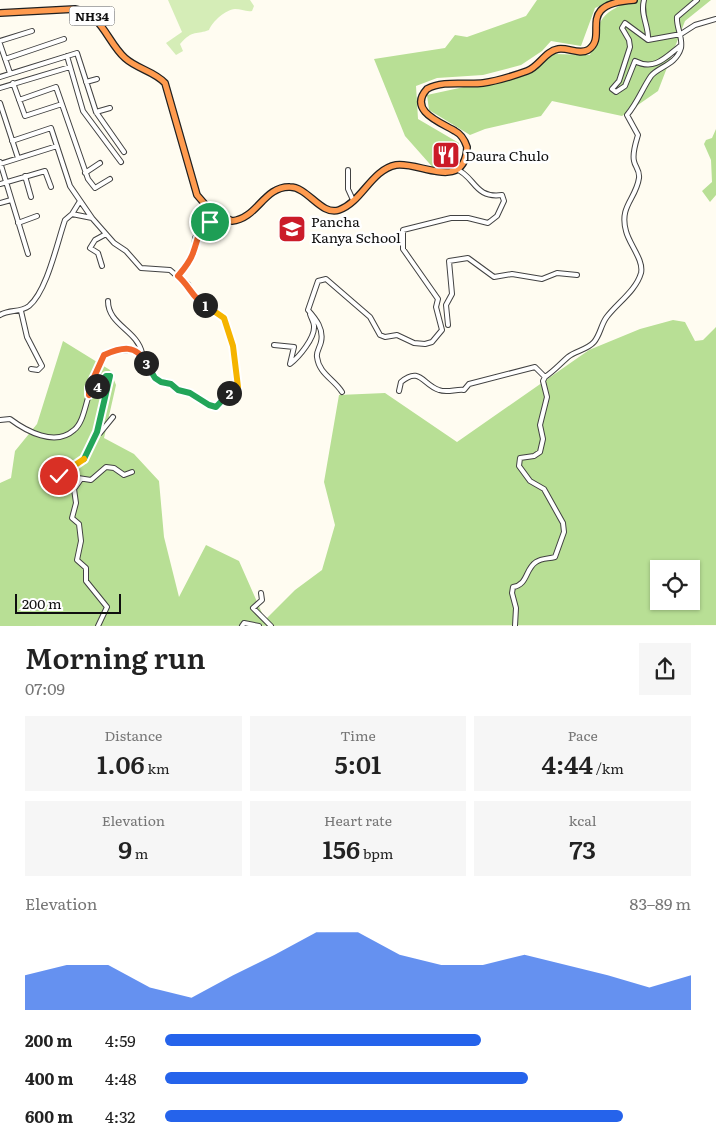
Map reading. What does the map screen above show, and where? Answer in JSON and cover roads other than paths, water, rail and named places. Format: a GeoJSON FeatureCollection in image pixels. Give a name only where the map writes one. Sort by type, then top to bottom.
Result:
{"type":"FeatureCollection","features":[{"type":"Feature","properties":{"kind":"highway"},"geometry":{"type":"LineString","coordinates":[[223,218],[232,220],[244,218],[271,194],[285,187],[302,189],[332,211],[341,210],[383,171],[393,166],[404,165],[438,173],[456,169],[465,159],[467,147],[456,131],[430,118],[424,110],[422,100],[427,89],[441,84],[484,83],[530,70],[551,52],[558,49],[583,52],[589,50],[595,42],[597,17],[602,10],[619,0],[634,0]]}},
{"type":"Feature","properties":{"kind":"highway","name":"NH34"},"geometry":{"type":"LineString","coordinates":[[0,13],[63,9],[82,10],[97,20],[123,56],[161,78],[169,91],[197,195],[210,210],[223,218]]}},
{"type":"Feature","properties":{"kind":"street"},"geometry":{"type":"LineString","coordinates":[[644,0],[643,20],[648,33],[648,40]]}},
{"type":"Feature","properties":{"kind":"street"},"geometry":{"type":"LineString","coordinates":[[515,626],[516,608],[512,593],[513,587],[519,586],[524,582],[528,569],[535,562],[543,558],[555,557],[564,532],[559,514],[544,489],[530,481],[519,466],[520,458],[534,456],[540,452],[543,439],[540,425],[547,397],[543,381],[545,377],[568,356],[594,342],[604,320],[627,295],[641,273],[640,262],[625,229],[624,211],[635,192],[639,178],[639,169],[634,162],[633,155],[638,134],[627,115],[638,101],[653,74],[666,67],[680,51],[682,45],[677,17],[697,0]]}},
{"type":"Feature","properties":{"kind":"street"},"geometry":{"type":"LineString","coordinates":[[682,45],[666,59],[653,66],[644,66],[635,61],[625,86],[616,92],[612,89],[619,81],[630,47],[622,28],[625,23],[648,40],[680,34],[695,25],[716,19]]}},
{"type":"Feature","properties":{"kind":"street"},"geometry":{"type":"LineString","coordinates":[[10,73],[0,43],[32,31]]}},
{"type":"Feature","properties":{"kind":"street"},"geometry":{"type":"LineString","coordinates":[[5,59],[64,39]]}},
{"type":"Feature","properties":{"kind":"street"},"geometry":{"type":"LineString","coordinates":[[0,77],[77,53],[96,112],[124,152]]}},
{"type":"Feature","properties":{"kind":"street"},"geometry":{"type":"LineString","coordinates":[[67,56],[84,112],[121,162]]}},
{"type":"Feature","properties":{"kind":"street"},"geometry":{"type":"LineString","coordinates":[[0,88],[70,67]]}},
{"type":"Feature","properties":{"kind":"street"},"geometry":{"type":"LineString","coordinates":[[86,82],[97,79]]}},
{"type":"Feature","properties":{"kind":"street"},"geometry":{"type":"LineString","coordinates":[[13,83],[25,116],[62,104]]}},
{"type":"Feature","properties":{"kind":"street"},"geometry":{"type":"LineString","coordinates":[[19,100],[56,87],[85,173],[95,188],[110,179]]}},
{"type":"Feature","properties":{"kind":"street"},"geometry":{"type":"LineString","coordinates":[[0,103],[18,158]]}},
{"type":"Feature","properties":{"kind":"street"},"geometry":{"type":"LineString","coordinates":[[96,112],[110,108]]}},
{"type":"Feature","properties":{"kind":"street"},"geometry":{"type":"LineString","coordinates":[[12,141],[51,128],[70,186],[92,218],[106,234],[141,268],[170,270],[188,284],[196,300],[224,318],[233,346],[238,387],[230,392],[216,407],[209,405],[190,393],[178,390],[171,384],[161,382],[155,378],[142,356],[137,342],[110,314],[108,301]]}},
{"type":"Feature","properties":{"kind":"street"},"geometry":{"type":"LineString","coordinates":[[28,254],[0,163],[57,146]]}},
{"type":"Feature","properties":{"kind":"street"},"geometry":{"type":"LineString","coordinates":[[85,173],[100,163]]}},
{"type":"Feature","properties":{"kind":"street"},"geometry":{"type":"LineString","coordinates":[[274,345],[294,347],[290,364],[295,360],[312,335],[314,326],[308,310],[318,281],[326,279],[370,317],[380,335],[385,337],[402,337],[414,344],[432,342],[442,326],[436,307],[438,298],[403,249],[403,230],[451,218],[468,218],[488,223],[496,216],[504,201],[502,195],[494,197],[484,192],[456,169]]}},
{"type":"Feature","properties":{"kind":"street"},"geometry":{"type":"LineString","coordinates":[[348,170],[348,189],[353,200]]}},
{"type":"Feature","properties":{"kind":"street"},"geometry":{"type":"LineString","coordinates":[[0,184],[45,171],[51,187]]}},
{"type":"Feature","properties":{"kind":"street"},"geometry":{"type":"LineString","coordinates":[[24,176],[31,197]]}},
{"type":"Feature","properties":{"kind":"street"},"geometry":{"type":"LineString","coordinates":[[0,203],[11,200]]}},
{"type":"Feature","properties":{"kind":"street"},"geometry":{"type":"LineString","coordinates":[[0,315],[21,311],[34,300],[43,284],[65,220],[72,214],[80,201]]}},
{"type":"Feature","properties":{"kind":"street"},"geometry":{"type":"LineString","coordinates":[[72,214],[92,218]]}},
{"type":"Feature","properties":{"kind":"street"},"geometry":{"type":"LineString","coordinates":[[18,223],[37,216]]}},
{"type":"Feature","properties":{"kind":"street"},"geometry":{"type":"LineString","coordinates":[[178,276],[194,252],[199,231],[210,222],[223,218]]}},
{"type":"Feature","properties":{"kind":"street"},"geometry":{"type":"LineString","coordinates":[[102,266],[98,253],[90,248],[95,240],[106,234]]}},
{"type":"Feature","properties":{"kind":"street"},"geometry":{"type":"LineString","coordinates":[[448,324],[446,305],[452,294],[449,261],[468,258],[494,277],[512,274],[542,280],[557,273],[577,275]]}},
{"type":"Feature","properties":{"kind":"street"},"geometry":{"type":"LineString","coordinates":[[308,310],[316,319],[322,334],[316,356],[320,366],[325,377],[336,382],[342,392]]}},
{"type":"Feature","properties":{"kind":"street"},"geometry":{"type":"LineString","coordinates":[[21,311],[26,337],[42,366],[38,370],[31,369]]}},
{"type":"Feature","properties":{"kind":"street"},"geometry":{"type":"LineString","coordinates":[[0,420],[10,419],[16,425],[36,434],[57,438],[73,431],[78,425],[89,395],[89,388],[104,355],[114,351],[132,349],[142,356]]}},
{"type":"Feature","properties":{"kind":"street"},"geometry":{"type":"LineString","coordinates":[[400,391],[401,382],[409,376],[415,375],[438,390],[445,392],[464,390],[469,384],[535,367],[545,377]]}},
{"type":"Feature","properties":{"kind":"street"},"geometry":{"type":"LineString","coordinates":[[89,395],[106,376],[110,376],[97,432],[86,457],[59,476],[55,482],[58,488],[62,488],[72,480],[91,480],[106,467],[114,468],[124,475],[132,472]]}},
{"type":"Feature","properties":{"kind":"street"},"geometry":{"type":"LineString","coordinates":[[97,432],[103,431],[113,417]]}},
{"type":"Feature","properties":{"kind":"street"},"geometry":{"type":"LineString","coordinates":[[81,479],[74,489],[76,502],[72,518],[79,524],[81,541],[77,560],[86,568],[86,581],[107,607],[98,626]]}},
{"type":"Feature","properties":{"kind":"street"},"geometry":{"type":"LineString","coordinates":[[260,593],[262,600],[253,608],[270,626]]}},
{"type":"Feature","properties":{"kind":"street"},"geometry":{"type":"LineString","coordinates":[[242,626],[244,623],[259,626]]}},
{"type":"Feature","properties":{"kind":"place","name":"Daura Chulo"},"geometry":{"type":"Point","coordinates":[446,155]}},
{"type":"Feature","properties":{"kind":"place","name":"Pancha Kanya School"},"geometry":{"type":"Point","coordinates":[292,229]}}]}
